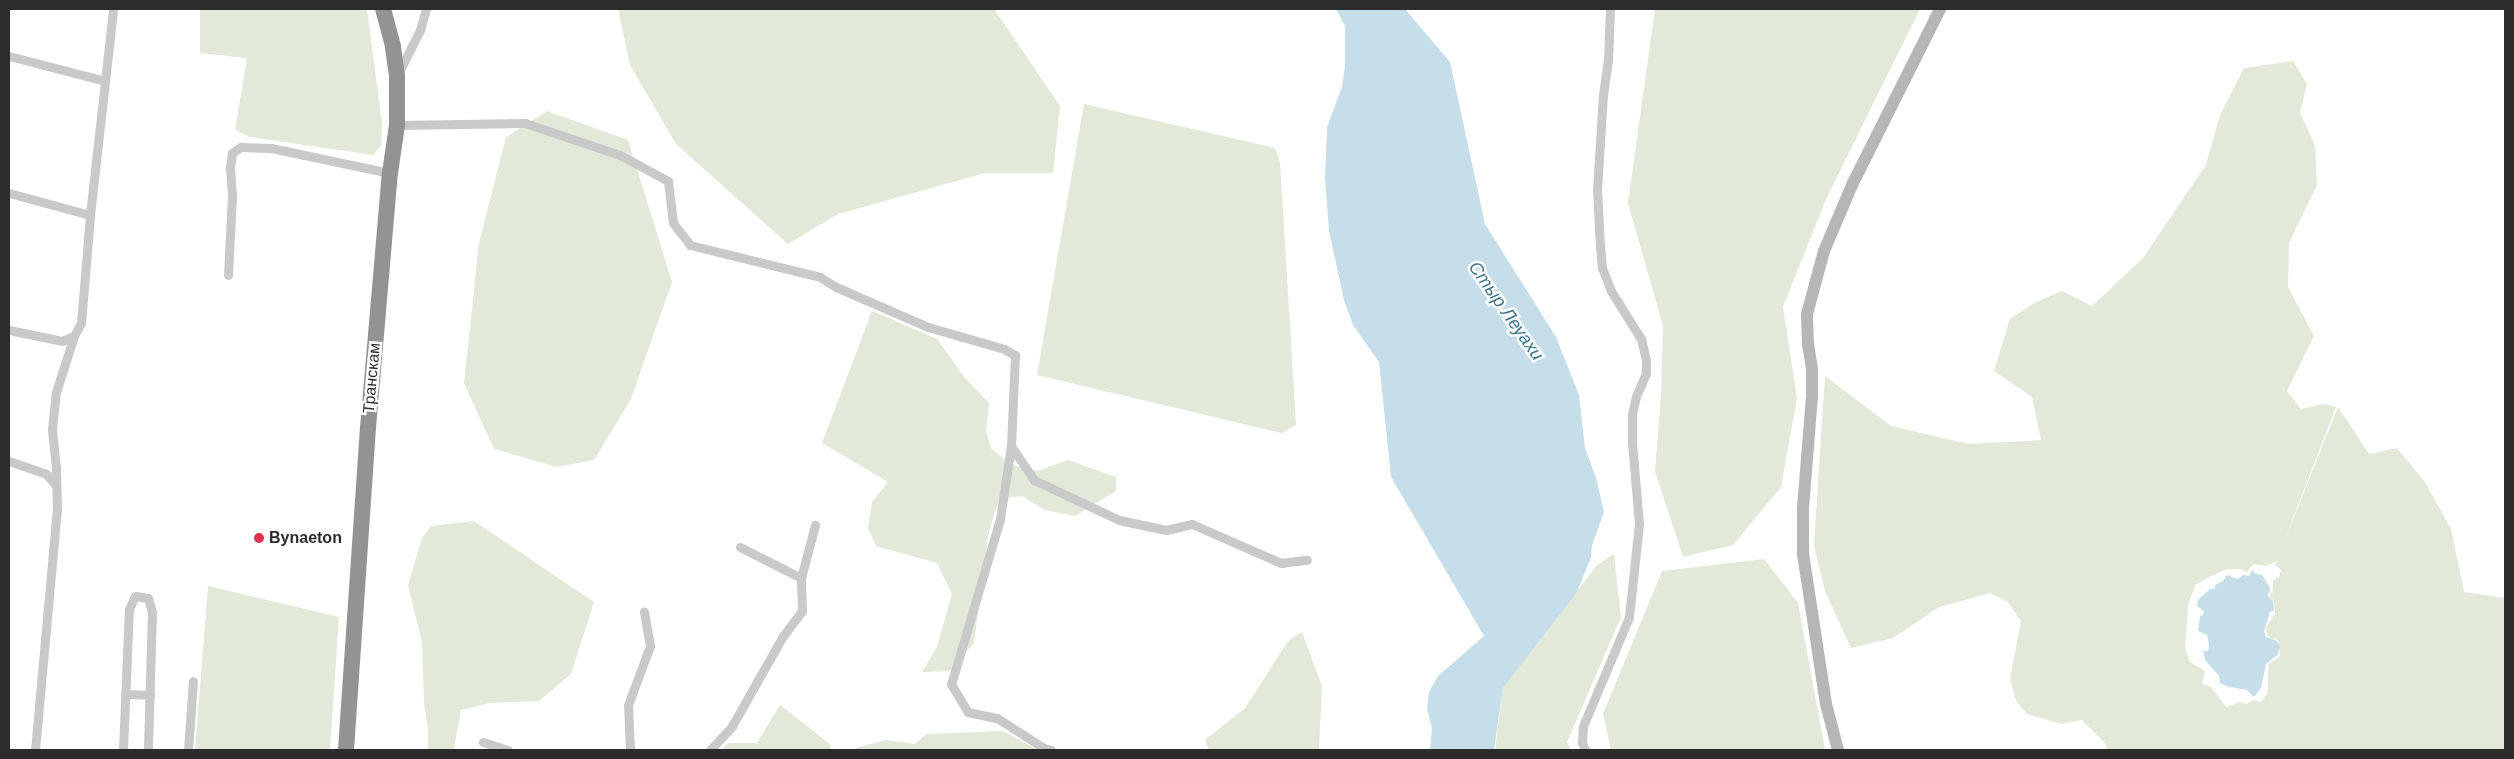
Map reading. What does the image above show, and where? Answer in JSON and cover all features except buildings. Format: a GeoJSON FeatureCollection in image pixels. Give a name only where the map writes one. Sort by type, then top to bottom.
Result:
{"type":"FeatureCollection","features":[{"type":"Feature","properties":{"kind":"highway","name":"Транскам"},"geometry":{"type":"LineString","coordinates":[[346,750],[367,445],[390,173],[397,125],[397,76],[393,46],[382,9]]}},
{"type":"Feature","properties":{"kind":"main road"},"geometry":{"type":"LineString","coordinates":[[1838,750],[1826,704],[1803,554],[1803,508],[1812,395],[1812,369],[1808,345],[1807,314],[1824,251],[1852,184],[1940,9]]}},
{"type":"Feature","properties":{"kind":"street"},"geometry":{"type":"LineString","coordinates":[[35,750],[57,510],[52,430],[56,392],[74,336],[81,323],[90,215],[113,9]]}},
{"type":"Feature","properties":{"kind":"street"},"geometry":{"type":"LineString","coordinates":[[397,76],[420,30],[426,9]]}},
{"type":"Feature","properties":{"kind":"street"},"geometry":{"type":"LineString","coordinates":[[1585,750],[1582,742],[1583,726],[1629,617],[1640,524],[1632,442],[1632,414],[1646,367],[1640,339],[1611,291],[1602,268],[1597,190],[1603,95],[1608,61],[1610,9]]}},
{"type":"Feature","properties":{"kind":"street"},"geometry":{"type":"LineString","coordinates":[[9,56],[105,81]]}},
{"type":"Feature","properties":{"kind":"street"},"geometry":{"type":"LineString","coordinates":[[397,125],[525,123],[611,151],[668,181],[673,223],[690,245],[813,274],[836,287],[928,327],[1004,349],[1015,355],[1011,446],[1000,518],[951,684],[968,712],[997,718],[1044,748],[1051,750]]}},
{"type":"Feature","properties":{"kind":"street"},"geometry":{"type":"LineString","coordinates":[[228,275],[232,196],[230,168],[232,153],[241,147],[271,148],[390,173]]}},
{"type":"Feature","properties":{"kind":"street"},"geometry":{"type":"LineString","coordinates":[[9,192],[90,215]]}},
{"type":"Feature","properties":{"kind":"street"},"geometry":{"type":"LineString","coordinates":[[9,330],[62,341],[74,336]]}},
{"type":"Feature","properties":{"kind":"street"},"geometry":{"type":"LineString","coordinates":[[1011,446],[1034,480],[1119,520],[1166,530],[1192,524],[1281,563],[1307,560]]}},
{"type":"Feature","properties":{"kind":"street"},"geometry":{"type":"LineString","coordinates":[[9,461],[46,474],[56,485]]}},
{"type":"Feature","properties":{"kind":"street"},"geometry":{"type":"LineString","coordinates":[[710,750],[732,726],[783,636],[802,611],[801,578],[816,526]]}},
{"type":"Feature","properties":{"kind":"street"},"geometry":{"type":"LineString","coordinates":[[740,547],[801,578]]}},
{"type":"Feature","properties":{"kind":"street"},"geometry":{"type":"LineString","coordinates":[[123,750],[128,609],[136,596],[148,598],[152,612],[148,750]]}},
{"type":"Feature","properties":{"kind":"street"},"geometry":{"type":"LineString","coordinates":[[630,750],[628,705],[650,646],[644,612]]}},
{"type":"Feature","properties":{"kind":"street"},"geometry":{"type":"LineString","coordinates":[[188,750],[193,681]]}},
{"type":"Feature","properties":{"kind":"street"},"geometry":{"type":"LineString","coordinates":[[125,694],[150,696]]}},
{"type":"Feature","properties":{"kind":"street"},"geometry":{"type":"LineString","coordinates":[[483,742],[508,750]]}},
{"type":"Feature","properties":{"kind":"green space"},"geometry":{"type":"Polygon","coordinates":[[[200,9],[367,9],[382,123],[381,146],[373,155],[250,137],[235,130],[247,58],[200,53],[200,9]]]}},
{"type":"Feature","properties":{"kind":"green space"},"geometry":{"type":"Polygon","coordinates":[[[618,9],[994,9],[1060,106],[1053,173],[985,173],[838,214],[788,244],[676,144],[630,65],[618,9]]]}},
{"type":"Feature","properties":{"kind":"green space"},"geometry":{"type":"Polygon","coordinates":[[[1655,9],[1920,9],[1827,197],[1783,307],[1797,398],[1781,487],[1733,545],[1683,557],[1655,471],[1661,395],[1663,326],[1628,203],[1655,9]]]}},
{"type":"Feature","properties":{"kind":"green space"},"geometry":{"type":"Polygon","coordinates":[[[2293,61],[2307,84],[2300,113],[2315,145],[2317,185],[2289,243],[2288,287],[2314,336],[2287,391],[2301,409],[2323,404],[2336,407],[2280,552],[2338,407],[2369,454],[2397,448],[2425,482],[2451,529],[2464,592],[2505,598],[2505,750],[2107,750],[2106,744],[2082,720],[2061,724],[2027,714],[2016,701],[2010,679],[2021,621],[2008,602],[1990,593],[1939,607],[1893,638],[1851,648],[1825,591],[1814,545],[1825,376],[1891,426],[1969,444],[2041,440],[2032,397],[1994,371],[2010,319],[2034,303],[2062,291],[2092,306],[2143,258],[2206,165],[2220,115],[2244,68],[2293,61]],[[2277,561],[2266,566],[2253,564],[2247,572],[2240,569],[2228,569],[2211,576],[2195,585],[2188,605],[2185,647],[2190,662],[2205,671],[2202,684],[2211,687],[2226,707],[2239,702],[2246,704],[2254,700],[2261,702],[2267,694],[2269,664],[2280,656],[2278,640],[2271,639],[2267,635],[2266,627],[2275,614],[2274,601],[2269,596],[2273,590],[2273,580],[2279,577],[2281,570],[2275,565],[2277,561]]]}},
{"type":"Feature","properties":{"kind":"green space"},"geometry":{"type":"Polygon","coordinates":[[[1084,104],[1275,148],[1280,162],[1296,425],[1282,433],[1037,375],[1084,104]]]}},
{"type":"Feature","properties":{"kind":"green space"},"geometry":{"type":"Polygon","coordinates":[[[547,111],[628,140],[672,282],[631,399],[594,460],[557,467],[494,449],[464,383],[479,243],[506,137],[547,111]]]}},
{"type":"Feature","properties":{"kind":"green space"},"geometry":{"type":"Polygon","coordinates":[[[872,311],[937,339],[965,378],[989,403],[986,431],[991,448],[1009,464],[1038,471],[1068,460],[1116,477],[1116,491],[1075,516],[1045,510],[1022,496],[999,499],[988,535],[974,643],[950,671],[922,672],[937,647],[952,594],[937,563],[876,546],[868,528],[872,502],[888,482],[822,443],[872,311]]]}},
{"type":"Feature","properties":{"kind":"green space"},"geometry":{"type":"Polygon","coordinates":[[[474,521],[594,602],[571,674],[539,701],[490,703],[461,710],[454,748],[458,750],[428,750],[422,642],[408,585],[422,538],[431,526],[474,521]]]}},
{"type":"Feature","properties":{"kind":"green space"},"geometry":{"type":"Polygon","coordinates":[[[1614,554],[1621,617],[1567,742],[1571,750],[1495,750],[1503,688],[1597,565],[1614,554]]]}},
{"type":"Feature","properties":{"kind":"green space"},"geometry":{"type":"Polygon","coordinates":[[[1764,559],[1798,603],[1825,750],[1611,750],[1603,714],[1662,571],[1764,559]]]}},
{"type":"Feature","properties":{"kind":"green space"},"geometry":{"type":"Polygon","coordinates":[[[208,586],[339,617],[330,750],[195,750],[208,586]]]}},
{"type":"Feature","properties":{"kind":"green space"},"geometry":{"type":"Polygon","coordinates":[[[1302,632],[1322,686],[1319,750],[1209,750],[1205,740],[1245,708],[1289,640],[1302,632]]]}},
{"type":"Feature","properties":{"kind":"green space"},"geometry":{"type":"Polygon","coordinates":[[[780,705],[830,744],[831,750],[722,750],[728,743],[757,743],[780,705]]]}},
{"type":"Feature","properties":{"kind":"green space"},"geometry":{"type":"Polygon","coordinates":[[[1003,731],[1038,750],[856,750],[856,748],[885,740],[915,744],[926,734],[1003,731]]]}},
{"type":"Feature","properties":{"kind":"water","name":"Стыр Леуахи"},"geometry":{"type":"Polygon","coordinates":[[[1336,9],[1405,9],[1450,62],[1485,224],[1556,337],[1579,395],[1585,448],[1596,478],[1604,512],[1592,545],[1591,557],[1577,592],[1503,688],[1494,750],[1430,750],[1432,728],[1427,709],[1429,692],[1438,676],[1484,636],[1391,477],[1379,362],[1353,325],[1344,300],[1329,231],[1325,178],[1327,127],[1342,87],[1345,66],[1345,26],[1336,9]]]}},
{"type":"Feature","properties":{"kind":"water"},"geometry":{"type":"Polygon","coordinates":[[[2253,569],[2254,573],[2262,575],[2270,588],[2268,596],[2273,601],[2274,610],[2270,612],[2264,631],[2266,637],[2277,641],[2280,647],[2277,655],[2266,664],[2261,687],[2254,697],[2247,690],[2229,687],[2220,683],[2219,676],[2205,660],[2203,651],[2208,651],[2209,644],[2207,635],[2198,631],[2200,616],[2203,615],[2204,611],[2197,606],[2198,600],[2210,589],[2215,589],[2215,585],[2223,581],[2226,576],[2230,575],[2237,579],[2244,575],[2249,576],[2253,569]]]}},
{"type":"Feature","properties":{"kind":"place","name":"Bynaeton"},"geometry":{"type":"Point","coordinates":[259,538]}}]}
